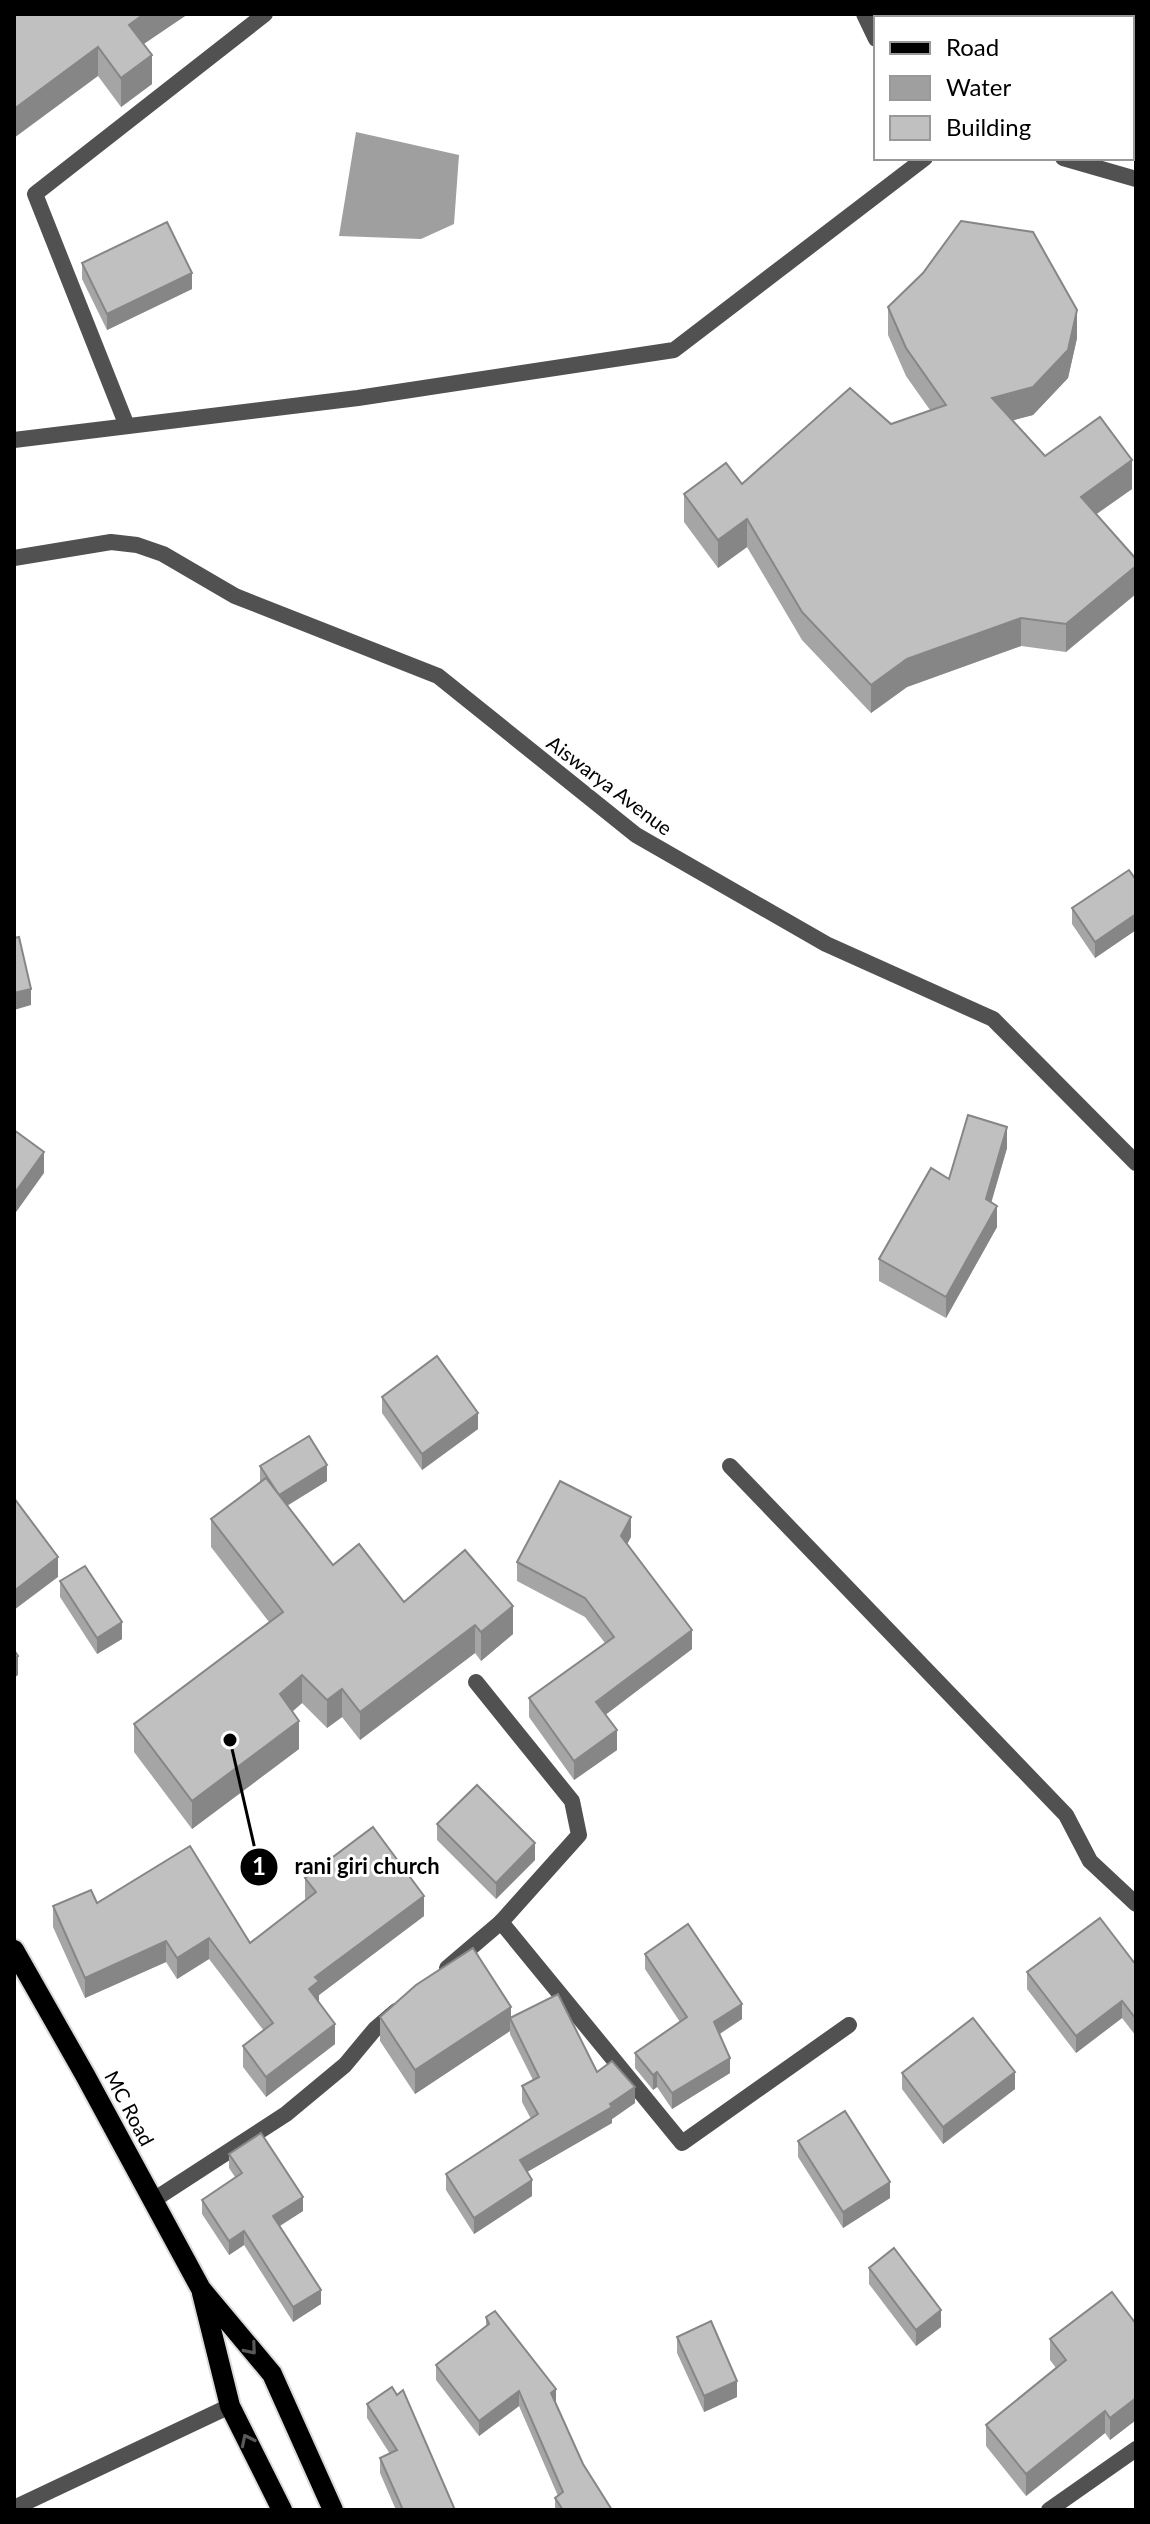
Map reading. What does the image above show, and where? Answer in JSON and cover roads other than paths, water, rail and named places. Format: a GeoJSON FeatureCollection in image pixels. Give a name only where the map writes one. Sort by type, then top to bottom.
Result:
{"type":"FeatureCollection","features":[{"type":"Feature","properties":{"kind":"main road","name":"MC Road"},"geometry":{"type":"LineString","coordinates":[[14,1950],[201,2289],[272,2374],[333,2510]]}},
{"type":"Feature","properties":{"kind":"main road","name":"MC Road"},"geometry":{"type":"LineString","coordinates":[[201,2289],[230,2406],[282,2510]]}},
{"type":"Feature","properties":{"kind":"street"},"geometry":{"type":"LineString","coordinates":[[127,426],[35,194],[265,14]]}},
{"type":"Feature","properties":{"kind":"street"},"geometry":{"type":"LineString","coordinates":[[864,14],[874,35]]}},
{"type":"Feature","properties":{"kind":"street"},"geometry":{"type":"LineString","coordinates":[[14,440],[358,398],[674,350],[922,160]]}},
{"type":"Feature","properties":{"kind":"street"},"geometry":{"type":"LineString","coordinates":[[1070,160],[1136,179]]}},
{"type":"Feature","properties":{"kind":"street","name":"Aiswarya Avenue"},"geometry":{"type":"LineString","coordinates":[[14,558],[111,542],[137,545],[163,554],[235,596],[438,676],[636,835],[826,944],[993,1019],[1136,1163]]}},
{"type":"Feature","properties":{"kind":"street"},"geometry":{"type":"LineString","coordinates":[[730,1466],[1066,1815],[1090,1861],[1136,1904]]}},
{"type":"Feature","properties":{"kind":"street"},"geometry":{"type":"LineString","coordinates":[[432,1980],[501,1922],[579,1835],[572,1801],[476,1682]]}},
{"type":"Feature","properties":{"kind":"street"},"geometry":{"type":"LineString","coordinates":[[501,1922],[682,2143],[849,2025]]}},
{"type":"Feature","properties":{"kind":"street"},"geometry":{"type":"LineString","coordinates":[[152,2201],[286,2114],[345,2065],[375,2029],[409,2000]]}},
{"type":"Feature","properties":{"kind":"street"},"geometry":{"type":"LineString","coordinates":[[14,2508],[230,2406]]}},
{"type":"Feature","properties":{"kind":"street"},"geometry":{"type":"LineString","coordinates":[[1049,2510],[1136,2449]]}},
{"type":"Feature","properties":{"kind":"water"},"geometry":{"type":"Polygon","coordinates":[[[356,132],[459,155],[454,224],[421,239],[339,236],[356,132]]]}},
{"type":"Feature","properties":{"kind":"place","name":"rani giri church"},"geometry":{"type":"Point","coordinates":[230,1740]}}]}
